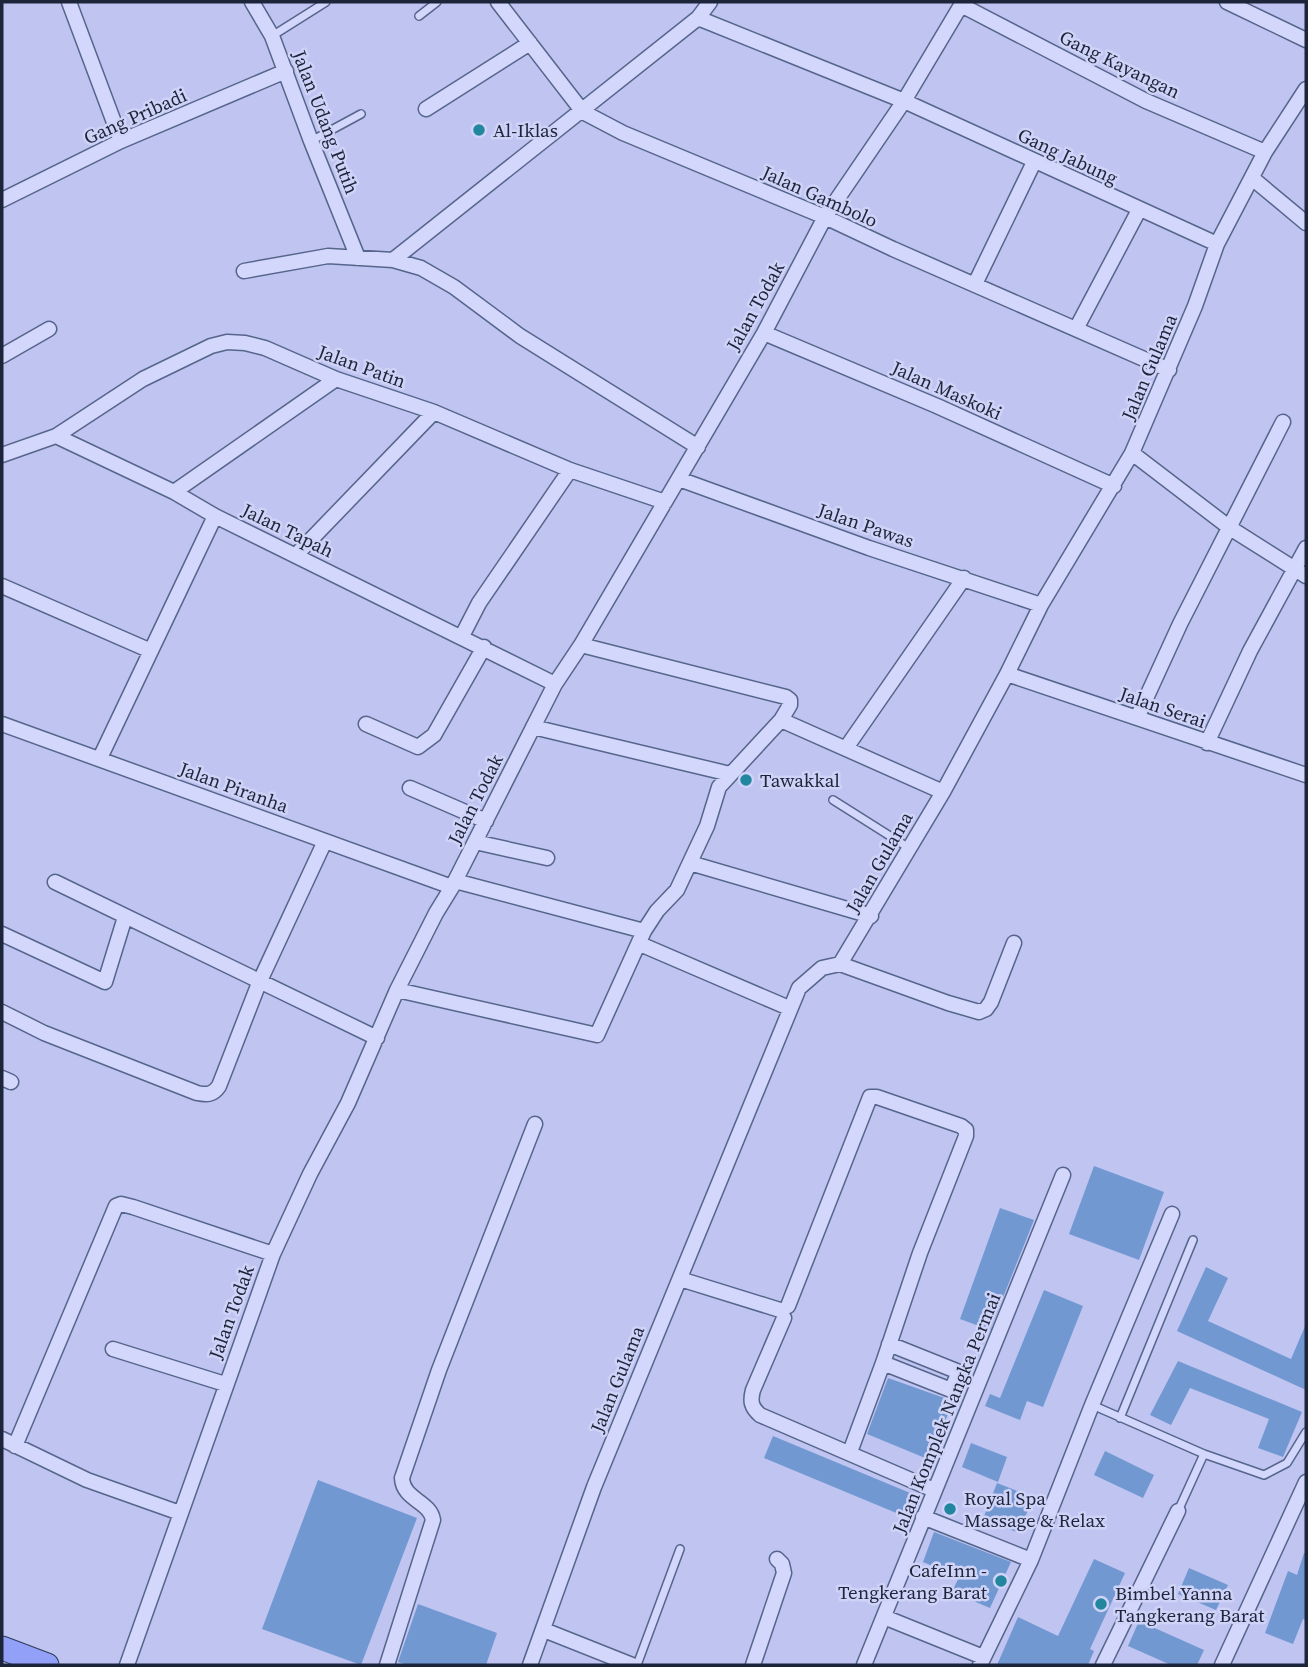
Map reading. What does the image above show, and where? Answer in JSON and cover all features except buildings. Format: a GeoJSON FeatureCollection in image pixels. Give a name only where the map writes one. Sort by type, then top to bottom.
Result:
{"type":"FeatureCollection","features":[{"type":"Feature","properties":{"kind":"main road"},"geometry":{"type":"LineString","coordinates":[[2,1648],[47,1665]]}},
{"type":"Feature","properties":{"kind":"street"},"geometry":{"type":"LineString","coordinates":[[69,2],[121,141]]}},
{"type":"Feature","properties":{"kind":"street","name":"Jalan Udang Putih"},"geometry":{"type":"LineString","coordinates":[[252,2],[272,36],[358,258]]}},
{"type":"Feature","properties":{"kind":"street","name":"Jalan Gambolo"},"geometry":{"type":"LineString","coordinates":[[498,2],[583,112],[623,132],[825,217],[1169,370]]}},
{"type":"Feature","properties":{"kind":"street"},"geometry":{"type":"LineString","coordinates":[[393,260],[583,112],[698,18],[710,2]]}},
{"type":"Feature","properties":{"kind":"street"},"geometry":{"type":"LineString","coordinates":[[1227,2],[1306,40]]}},
{"type":"Feature","properties":{"kind":"street","name":"Jalan Todak"},"geometry":{"type":"LineString","coordinates":[[127,1665],[272,1254],[348,1103],[397,990],[555,684],[581,645],[764,333],[825,217],[904,101],[962,3]]}},
{"type":"Feature","properties":{"kind":"street","name":"Gang Kayangan"},"geometry":{"type":"LineString","coordinates":[[962,3],[1146,101],[1265,152]]}},
{"type":"Feature","properties":{"kind":"street","name":"Gang Jabung"},"geometry":{"type":"LineString","coordinates":[[698,18],[904,101],[1217,244]]}},
{"type":"Feature","properties":{"kind":"street"},"geometry":{"type":"LineString","coordinates":[[425,109],[530,43]]}},
{"type":"Feature","properties":{"kind":"street","name":"Gang Pribadi"},"geometry":{"type":"LineString","coordinates":[[2,200],[121,141],[286,71]]}},
{"type":"Feature","properties":{"kind":"street","name":"Jalan Gulama"},"geometry":{"type":"LineString","coordinates":[[530,1665],[594,1487],[789,1008],[799,988],[812,975],[822,968],[840,964],[943,792],[1041,605],[1132,453],[1169,370],[1217,244],[1265,152],[1306,89]]}},
{"type":"Feature","properties":{"kind":"street"},"geometry":{"type":"LineString","coordinates":[[975,284],[1034,162]]}},
{"type":"Feature","properties":{"kind":"street"},"geometry":{"type":"LineString","coordinates":[[1252,177],[1306,223]]}},
{"type":"Feature","properties":{"kind":"street"},"geometry":{"type":"LineString","coordinates":[[1076,329],[1139,210]]}},
{"type":"Feature","properties":{"kind":"street"},"geometry":{"type":"LineString","coordinates":[[244,271],[312,257],[393,260],[435,274],[520,336],[698,447]]}},
{"type":"Feature","properties":{"kind":"street"},"geometry":{"type":"LineString","coordinates":[[2,356],[49,329]]}},
{"type":"Feature","properties":{"kind":"street","name":"Jalan Maskoki"},"geometry":{"type":"LineString","coordinates":[[764,333],[937,405],[1114,485]]}},
{"type":"Feature","properties":{"kind":"street","name":"Jalan Patin"},"geometry":{"type":"LineString","coordinates":[[56,436],[143,379],[211,346],[227,342],[245,343],[265,348],[336,379],[434,412],[570,470],[665,502]]}},
{"type":"Feature","properties":{"kind":"street"},"geometry":{"type":"LineString","coordinates":[[174,492],[336,379]]}},
{"type":"Feature","properties":{"kind":"street"},"geometry":{"type":"LineString","coordinates":[[296,555],[434,412]]}},
{"type":"Feature","properties":{"kind":"street"},"geometry":{"type":"LineString","coordinates":[[1137,718],[1181,624],[1283,422]]}},
{"type":"Feature","properties":{"kind":"street"},"geometry":{"type":"LineString","coordinates":[[2,455],[56,436]]}},
{"type":"Feature","properties":{"kind":"street","name":"Jalan Tapah"},"geometry":{"type":"LineString","coordinates":[[56,436],[174,492],[215,516],[555,684]]}},
{"type":"Feature","properties":{"kind":"street"},"geometry":{"type":"LineString","coordinates":[[1132,453],[1230,528],[1300,573]]}},
{"type":"Feature","properties":{"kind":"street"},"geometry":{"type":"LineString","coordinates":[[462,636],[479,603],[570,470]]}},
{"type":"Feature","properties":{"kind":"street","name":"Jalan Pawas"},"geometry":{"type":"LineString","coordinates":[[679,479],[869,548],[1041,605]]}},
{"type":"Feature","properties":{"kind":"street"},"geometry":{"type":"LineString","coordinates":[[100,758],[215,516]]}},
{"type":"Feature","properties":{"kind":"street"},"geometry":{"type":"LineString","coordinates":[[1207,743],[1250,650],[1300,573],[1306,548]]}},
{"type":"Feature","properties":{"kind":"street"},"geometry":{"type":"LineString","coordinates":[[846,748],[964,578]]}},
{"type":"Feature","properties":{"kind":"street"},"geometry":{"type":"LineString","coordinates":[[2,586],[151,651]]}},
{"type":"Feature","properties":{"kind":"street"},"geometry":{"type":"LineString","coordinates":[[397,990],[597,1035],[642,937],[657,911],[677,890],[707,826],[719,787],[781,720],[790,705],[786,696],[581,645]]}},
{"type":"Feature","properties":{"kind":"street"},"geometry":{"type":"LineString","coordinates":[[366,724],[418,747],[429,741],[435,735],[484,647]]}},
{"type":"Feature","properties":{"kind":"street","name":"Jalan Serai"},"geometry":{"type":"LineString","coordinates":[[1007,674],[1306,775]]}},
{"type":"Feature","properties":{"kind":"street"},"geometry":{"type":"LineString","coordinates":[[781,720],[943,792]]}},
{"type":"Feature","properties":{"kind":"street","name":"Jalan Piranha"},"geometry":{"type":"LineString","coordinates":[[2,726],[100,758],[325,841],[454,884],[642,937],[789,1008]]}},
{"type":"Feature","properties":{"kind":"street"},"geometry":{"type":"LineString","coordinates":[[533,727],[730,774]]}},
{"type":"Feature","properties":{"kind":"street"},"geometry":{"type":"LineString","coordinates":[[410,788],[486,821]]}},
{"type":"Feature","properties":{"kind":"street"},"geometry":{"type":"LineString","coordinates":[[2,1012],[44,1032],[197,1094],[215,1092],[259,982],[325,841]]}},
{"type":"Feature","properties":{"kind":"street"},"geometry":{"type":"LineString","coordinates":[[475,842],[547,858]]}},
{"type":"Feature","properties":{"kind":"street"},"geometry":{"type":"LineString","coordinates":[[690,863],[871,916]]}},
{"type":"Feature","properties":{"kind":"street"},"geometry":{"type":"LineString","coordinates":[[55,882],[377,1038]]}},
{"type":"Feature","properties":{"kind":"street"},"geometry":{"type":"LineString","coordinates":[[2,934],[105,982],[125,917]]}},
{"type":"Feature","properties":{"kind":"street"},"geometry":{"type":"LineString","coordinates":[[840,964],[979,1012],[986,1009],[991,1002],[1014,943]]}},
{"type":"Feature","properties":{"kind":"street"},"geometry":{"type":"LineString","coordinates":[[850,1452],[920,1252],[966,1136],[966,1130],[961,1126],[877,1097],[870,1097],[751,1399],[753,1409],[760,1415],[927,1487]]}},
{"type":"Feature","properties":{"kind":"street"},"geometry":{"type":"LineString","coordinates":[[387,1665],[433,1520],[431,1511],[407,1493],[402,1478],[439,1370],[535,1124]]}},
{"type":"Feature","properties":{"kind":"street","name":"Jalan Komplek Nangka Permai"},"geometry":{"type":"LineString","coordinates":[[864,1665],[1063,1175]]}},
{"type":"Feature","properties":{"kind":"street"},"geometry":{"type":"LineString","coordinates":[[15,1446],[116,1206],[121,1204],[133,1207],[272,1254]]}},
{"type":"Feature","properties":{"kind":"street"},"geometry":{"type":"LineString","coordinates":[[884,1617],[981,1661],[1031,1560],[1172,1214]]}},
{"type":"Feature","properties":{"kind":"street"},"geometry":{"type":"LineString","coordinates":[[680,1279],[784,1311]]}},
{"type":"Feature","properties":{"kind":"street"},"geometry":{"type":"LineString","coordinates":[[883,1363],[951,1390],[959,1372],[889,1344]]}},
{"type":"Feature","properties":{"kind":"street"},"geometry":{"type":"LineString","coordinates":[[113,1349],[225,1384]]}},
{"type":"Feature","properties":{"kind":"street"},"geometry":{"type":"LineString","coordinates":[[2,1439],[87,1480],[180,1513]]}},
{"type":"Feature","properties":{"kind":"street"},"geometry":{"type":"LineString","coordinates":[[1222,1665],[1306,1482]]}},
{"type":"Feature","properties":{"kind":"street"},"geometry":{"type":"LineString","coordinates":[[1103,1665],[1178,1511]]}},
{"type":"Feature","properties":{"kind":"street"},"geometry":{"type":"LineString","coordinates":[[923,1517],[1031,1560]]}},
{"type":"Feature","properties":{"kind":"street"},"geometry":{"type":"LineString","coordinates":[[753,1665],[784,1573],[782,1564],[777,1559]]}},
{"type":"Feature","properties":{"kind":"street"},"geometry":{"type":"LineString","coordinates":[[544,1630],[634,1665]]}},
{"type":"Feature","properties":{"kind":"lane"},"geometry":{"type":"LineString","coordinates":[[272,36],[326,2]]}},
{"type":"Feature","properties":{"kind":"lane"},"geometry":{"type":"LineString","coordinates":[[419,16],[437,2]]}},
{"type":"Feature","properties":{"kind":"lane"},"geometry":{"type":"LineString","coordinates":[[311,141],[361,114]]}},
{"type":"Feature","properties":{"kind":"lane"},"geometry":{"type":"LineString","coordinates":[[833,800],[910,848]]}},
{"type":"Feature","properties":{"kind":"lane"},"geometry":{"type":"LineString","coordinates":[[1121,1418],[1193,1240]]}},
{"type":"Feature","properties":{"kind":"lane"},"geometry":{"type":"LineString","coordinates":[[1096,1406],[1204,1454],[1264,1475],[1287,1463],[1306,1432]]}},
{"type":"Feature","properties":{"kind":"lane"},"geometry":{"type":"LineString","coordinates":[[1178,1511],[1204,1454]]}},
{"type":"Feature","properties":{"kind":"lane"},"geometry":{"type":"LineString","coordinates":[[634,1665],[680,1549]]}},
{"type":"Feature","properties":{"kind":"place","name":"Al-Iklas"},"geometry":{"type":"Point","coordinates":[479,130]}},
{"type":"Feature","properties":{"kind":"place","name":"Tawakkal"},"geometry":{"type":"Point","coordinates":[746,780]}},
{"type":"Feature","properties":{"kind":"place","name":"Royal Spa Massage & Relax"},"geometry":{"type":"Point","coordinates":[950,1509]}},
{"type":"Feature","properties":{"kind":"place","name":"CafeInn - Tengkerang Barat"},"geometry":{"type":"Point","coordinates":[1001,1581]}},
{"type":"Feature","properties":{"kind":"place","name":"Bimbel Yanna Tangkerang Barat"},"geometry":{"type":"Point","coordinates":[1101,1604]}}]}
